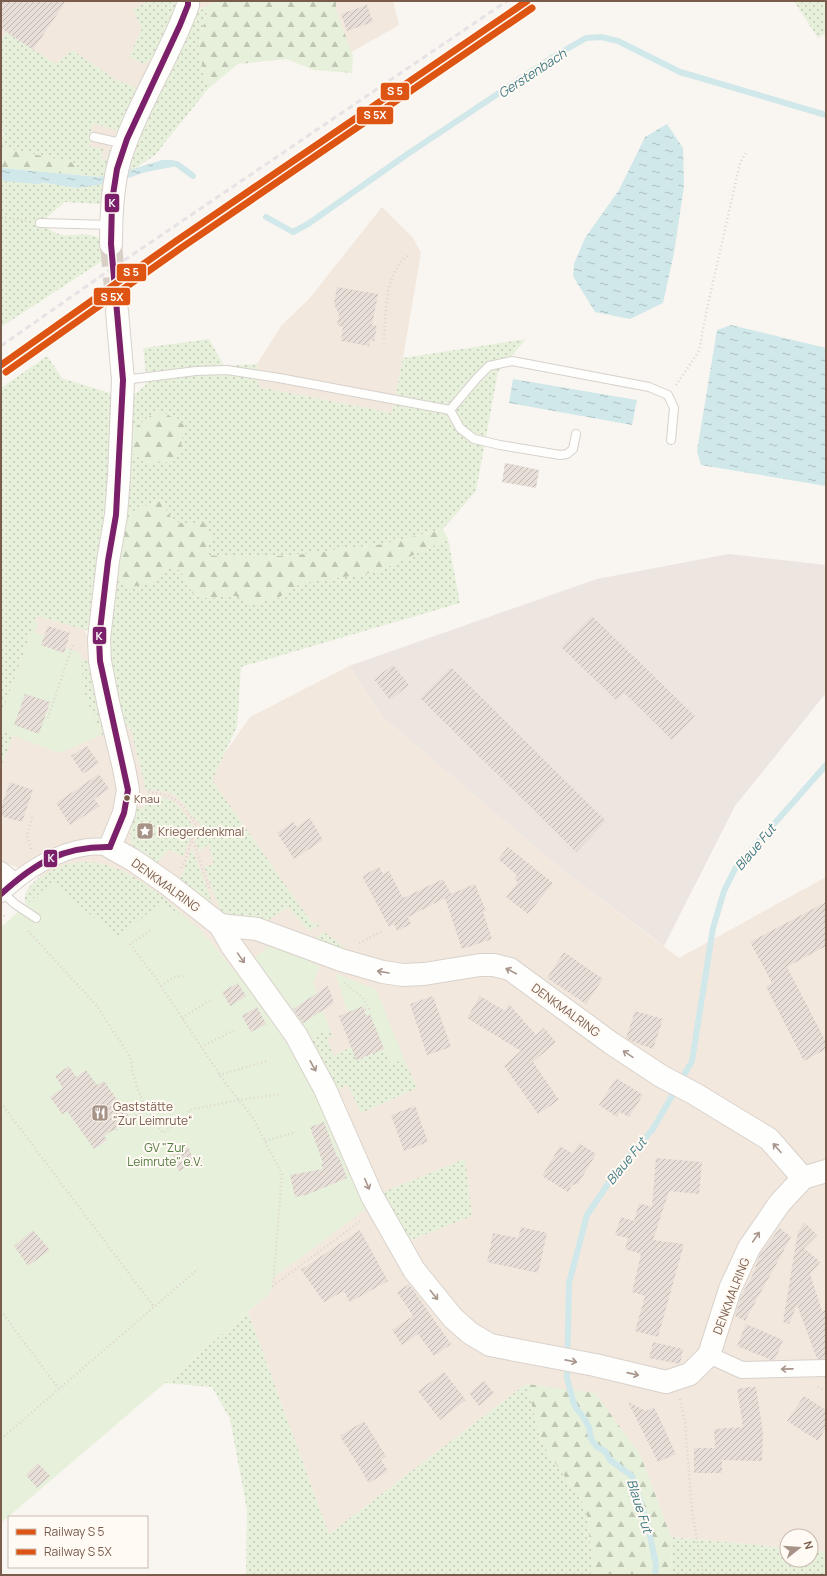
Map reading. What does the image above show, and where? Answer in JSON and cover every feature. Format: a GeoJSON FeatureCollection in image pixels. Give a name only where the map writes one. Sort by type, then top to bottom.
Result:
{"type":"FeatureCollection","features":[{"type":"Feature","properties":{"kind":"street"},"geometry":{"type":"LineString","coordinates":[[111,235],[114,196],[123,152],[134,121],[179,31],[190,2]]}},
{"type":"Feature","properties":{"kind":"street"},"geometry":{"type":"LineString","coordinates":[[2,893],[14,881],[38,866],[67,852],[89,847],[110,847],[124,813],[128,790],[100,661],[99,640],[108,561],[116,515],[119,476],[123,380],[117,311]]}},
{"type":"Feature","properties":{"kind":"street","name":"DENKMALRING"},"geometry":{"type":"LineString","coordinates":[[110,847],[133,860],[169,885],[216,922],[296,1035],[325,1089],[372,1196],[414,1270],[453,1318],[470,1333],[490,1345],[595,1365],[666,1382],[690,1374],[709,1355],[730,1289],[749,1248],[779,1204],[802,1178],[769,1139],[695,1094],[661,1076],[611,1043],[510,969],[494,965],[480,965],[424,974],[403,975],[383,972],[341,960],[257,929],[216,922]]}},
{"type":"Feature","properties":{"kind":"street"},"geometry":{"type":"LineString","coordinates":[[1,870],[14,881]]}},
{"type":"Feature","properties":{"kind":"street"},"geometry":{"type":"LineString","coordinates":[[802,1178],[826,1170]]}},
{"type":"Feature","properties":{"kind":"street"},"geometry":{"type":"LineString","coordinates":[[709,1355],[742,1370],[826,1368]]}},
{"type":"Feature","properties":{"kind":"lane"},"geometry":{"type":"LineString","coordinates":[[94,137],[123,152]]}},
{"type":"Feature","properties":{"kind":"lane"},"geometry":{"type":"LineString","coordinates":[[40,223],[111,235]]}},
{"type":"Feature","properties":{"kind":"lane"},"geometry":{"type":"LineString","coordinates":[[450,410],[489,366],[512,361],[649,387],[668,395],[674,408],[671,440]]}},
{"type":"Feature","properties":{"kind":"lane"},"geometry":{"type":"LineString","coordinates":[[123,380],[196,371],[227,370],[279,378],[450,410]]}},
{"type":"Feature","properties":{"kind":"lane"},"geometry":{"type":"LineString","coordinates":[[450,410],[460,428],[474,439],[500,446],[560,455],[567,454],[573,449],[576,434]]}},
{"type":"Feature","properties":{"kind":"lane"},"geometry":{"type":"LineString","coordinates":[[2,893],[36,918]]}},
{"type":"Feature","properties":{"kind":"path"},"geometry":{"type":"LineString","coordinates":[[668,395],[699,351],[740,163],[747,151]]}},
{"type":"Feature","properties":{"kind":"path"},"geometry":{"type":"LineString","coordinates":[[1,217],[40,223]]}},
{"type":"Feature","properties":{"kind":"path"},"geometry":{"type":"LineString","coordinates":[[384,338],[389,286],[397,266],[402,259],[410,254]]}},
{"type":"Feature","properties":{"kind":"path"},"geometry":{"type":"LineString","coordinates":[[48,718],[73,644]]}},
{"type":"Feature","properties":{"kind":"path"},"geometry":{"type":"LineString","coordinates":[[149,792],[166,794],[176,800],[182,805],[197,826],[185,860],[169,885]]}},
{"type":"Feature","properties":{"kind":"path"},"geometry":{"type":"LineString","coordinates":[[33,815],[27,834],[29,844],[38,866]]}},
{"type":"Feature","properties":{"kind":"path"},"geometry":{"type":"LineString","coordinates":[[192,838],[216,906],[216,922]]}},
{"type":"Feature","properties":{"kind":"path"},"geometry":{"type":"LineString","coordinates":[[26,912],[19,922],[96,1005],[129,1055],[132,1063],[134,1079],[146,1109],[163,1133],[188,1115],[189,1110],[239,1100],[281,1094]]}},
{"type":"Feature","properties":{"kind":"path"},"geometry":{"type":"LineString","coordinates":[[150,931],[130,944],[161,986],[220,1074],[253,1118],[282,1174],[273,1286],[379,1208]]}},
{"type":"Feature","properties":{"kind":"path"},"geometry":{"type":"LineString","coordinates":[[161,986],[174,977],[186,976]]}},
{"type":"Feature","properties":{"kind":"path"},"geometry":{"type":"LineString","coordinates":[[341,982],[363,998],[369,1009],[364,1010]]}},
{"type":"Feature","properties":{"kind":"path"},"geometry":{"type":"LineString","coordinates":[[182,1018],[212,999]]}},
{"type":"Feature","properties":{"kind":"path"},"geometry":{"type":"LineString","coordinates":[[201,1047],[235,1030]]}},
{"type":"Feature","properties":{"kind":"path"},"geometry":{"type":"LineString","coordinates":[[220,1074],[267,1061]]}},
{"type":"Feature","properties":{"kind":"path"},"geometry":{"type":"LineString","coordinates":[[1,1103],[154,1307]]}},
{"type":"Feature","properties":{"kind":"path"},"geometry":{"type":"LineString","coordinates":[[114,1129],[115,1131],[146,1109]]}},
{"type":"Feature","properties":{"kind":"path"},"geometry":{"type":"LineString","coordinates":[[265,1141],[296,1132]]}},
{"type":"Feature","properties":{"kind":"path"},"geometry":{"type":"LineString","coordinates":[[1,1439],[198,1269]]}},
{"type":"Feature","properties":{"kind":"path"},"geometry":{"type":"LineString","coordinates":[[1,1311],[60,1389]]}},
{"type":"Feature","properties":{"kind":"path"},"geometry":{"type":"LineString","coordinates":[[676,1379],[685,1423],[692,1511],[703,1575]]}},
{"type":"Feature","properties":{"kind":"shaded area"},"geometry":{"type":"Polygon","coordinates":[[[1,1],[219,1],[169,22],[115,151],[96,167],[1,143],[3,134],[1,120],[1,1]]]}},
{"type":"Feature","properties":{"kind":"shaded area"},"geometry":{"type":"Polygon","coordinates":[[[256,1],[393,1],[399,25],[332,63],[256,1]]]}},
{"type":"Feature","properties":{"kind":"shaded area"},"geometry":{"type":"Polygon","coordinates":[[[382,207],[413,238],[421,253],[392,413],[259,387],[257,364],[281,326],[309,299],[382,207]]]}},
{"type":"Feature","properties":{"kind":"shaded area"},"geometry":{"type":"Polygon","coordinates":[[[729,554],[826,565],[826,693],[735,806],[664,946],[565,872],[384,718],[349,666],[597,579],[729,554]]]}},
{"type":"Feature","properties":{"kind":"shaded area"},"geometry":{"type":"Polygon","coordinates":[[[36,611],[82,625],[126,721],[212,771],[250,717],[349,666],[384,718],[565,872],[679,958],[826,877],[826,1552],[819,1551],[819,1528],[779,1528],[779,1547],[671,1537],[640,1454],[526,1384],[329,1534],[248,1312],[270,1293],[274,1277],[366,1208],[318,1093],[274,1019],[199,928],[52,882],[1,861],[1,709],[36,611]]]}},
{"type":"Feature","properties":{"kind":"green space"},"geometry":{"type":"Polygon","coordinates":[[[149,1],[178,1],[155,57],[144,64],[129,57],[142,29],[133,9],[149,1]]]}},
{"type":"Feature","properties":{"kind":"green space"},"geometry":{"type":"Polygon","coordinates":[[[213,1],[336,1],[336,10],[353,56],[352,73],[314,70],[286,59],[238,64],[208,89],[198,47],[209,5],[213,1]]]}},
{"type":"Feature","properties":{"kind":"green space"},"geometry":{"type":"Polygon","coordinates":[[[794,1],[826,1],[826,33],[818,38],[794,1]]]}},
{"type":"Feature","properties":{"kind":"green space"},"geometry":{"type":"Polygon","coordinates":[[[209,5],[198,47],[208,89],[155,155],[136,168],[130,170],[135,149],[149,109],[158,89],[197,12],[209,5]]]}},
{"type":"Feature","properties":{"kind":"green space"},"geometry":{"type":"Polygon","coordinates":[[[6,32],[56,64],[72,50],[116,80],[135,87],[138,93],[119,131],[93,123],[89,146],[103,149],[101,159],[107,159],[109,150],[115,151],[106,176],[99,177],[79,175],[74,163],[1,147],[3,134],[1,119],[1,36],[3,37],[6,32]]]}},
{"type":"Feature","properties":{"kind":"green space"},"geometry":{"type":"Polygon","coordinates":[[[1,147],[74,163],[79,175],[1,168],[1,147]]]}},
{"type":"Feature","properties":{"kind":"green space"},"geometry":{"type":"Polygon","coordinates":[[[1,176],[77,188],[104,184],[101,204],[65,202],[40,223],[53,232],[62,235],[90,235],[100,239],[104,245],[105,259],[1,327],[1,176]]]}},
{"type":"Feature","properties":{"kind":"green space"},"geometry":{"type":"Polygon","coordinates":[[[209,339],[224,366],[257,364],[259,387],[392,413],[403,358],[526,339],[498,372],[476,491],[443,529],[384,544],[305,554],[250,558],[206,555],[211,538],[204,522],[187,524],[176,522],[168,514],[160,500],[127,514],[131,452],[147,463],[159,409],[132,430],[132,397],[147,383],[143,348],[209,339]]]}},
{"type":"Feature","properties":{"kind":"green space"},"geometry":{"type":"Polygon","coordinates":[[[47,356],[62,378],[112,394],[112,459],[90,631],[37,616],[1,715],[1,388],[47,356]]]}},
{"type":"Feature","properties":{"kind":"green space"},"geometry":{"type":"Polygon","coordinates":[[[159,409],[184,425],[181,446],[173,462],[147,463],[131,452],[132,430],[159,409]]]}},
{"type":"Feature","properties":{"kind":"green space"},"geometry":{"type":"Polygon","coordinates":[[[160,500],[168,514],[176,521],[181,523],[195,523],[204,521],[211,538],[206,555],[250,558],[305,554],[384,544],[443,529],[448,539],[381,570],[361,575],[316,580],[298,585],[278,598],[252,604],[236,596],[206,598],[193,594],[180,570],[165,568],[150,583],[127,588],[122,583],[117,573],[127,514],[160,500]]]}},
{"type":"Feature","properties":{"kind":"green space"},"geometry":{"type":"Polygon","coordinates":[[[448,539],[460,603],[241,667],[237,727],[212,780],[312,923],[318,923],[320,925],[309,931],[288,907],[265,922],[225,913],[220,909],[204,866],[214,865],[209,844],[199,851],[195,840],[201,823],[195,819],[181,801],[172,794],[161,791],[146,790],[131,730],[123,723],[114,687],[107,631],[117,573],[122,583],[150,583],[165,568],[180,570],[193,594],[206,598],[236,596],[252,604],[278,598],[298,585],[316,580],[361,575],[381,570],[448,539]]]}},
{"type":"Feature","properties":{"kind":"green space"},"geometry":{"type":"Polygon","coordinates":[[[35,621],[38,623],[35,633],[45,636],[42,645],[64,653],[66,648],[81,653],[83,692],[102,735],[60,753],[1,731],[1,715],[35,621]]]}},
{"type":"Feature","properties":{"kind":"green space"},"geometry":{"type":"Polygon","coordinates":[[[81,659],[90,662],[107,736],[102,735],[83,692],[81,659]]]}},
{"type":"Feature","properties":{"kind":"green space"},"geometry":{"type":"Polygon","coordinates":[[[1,731],[13,735],[1,767],[1,731]]]}},
{"type":"Feature","properties":{"kind":"green space"},"geometry":{"type":"Polygon","coordinates":[[[147,795],[171,800],[180,808],[194,827],[183,857],[169,849],[156,864],[132,844],[130,828],[135,807],[143,809],[147,795]]]}},
{"type":"Feature","properties":{"kind":"green space"},"geometry":{"type":"Polygon","coordinates":[[[192,848],[213,905],[180,880],[192,848]]]}},
{"type":"Feature","properties":{"kind":"green space"},"geometry":{"type":"Polygon","coordinates":[[[77,862],[92,862],[108,865],[136,878],[150,887],[199,928],[161,902],[113,950],[38,909],[26,905],[25,898],[27,891],[38,878],[61,866],[77,862]]]}},
{"type":"Feature","properties":{"kind":"green space","name":"GV \"Zur Leimrute\" e.V."},"geometry":{"type":"Polygon","coordinates":[[[52,882],[118,938],[161,902],[199,928],[274,1019],[318,1093],[366,1209],[274,1277],[270,1293],[1,1523],[1,927],[52,882]]]}},
{"type":"Feature","properties":{"kind":"green space"},"geometry":{"type":"Polygon","coordinates":[[[324,932],[345,948],[342,951],[315,939],[324,932]]]}},
{"type":"Feature","properties":{"kind":"green space"},"geometry":{"type":"Polygon","coordinates":[[[271,944],[320,966],[313,982],[330,1030],[307,1038],[252,960],[271,944]]]}},
{"type":"Feature","properties":{"kind":"green space"},"geometry":{"type":"Polygon","coordinates":[[[336,974],[376,989],[404,1059],[391,1065],[370,1015],[366,1016],[363,1006],[352,1011],[347,1011],[336,974]]]}},
{"type":"Feature","properties":{"kind":"green space"},"geometry":{"type":"Polygon","coordinates":[[[330,1030],[333,1036],[327,1039],[334,1056],[351,1047],[357,1060],[384,1049],[391,1064],[404,1059],[417,1088],[361,1113],[348,1085],[335,1091],[307,1038],[330,1030]]]}},
{"type":"Feature","properties":{"kind":"green space"},"geometry":{"type":"Polygon","coordinates":[[[465,1159],[472,1216],[408,1241],[381,1193],[465,1159]]]}},
{"type":"Feature","properties":{"kind":"green space"},"geometry":{"type":"Polygon","coordinates":[[[248,1312],[329,1534],[526,1384],[543,1445],[586,1508],[594,1575],[246,1575],[247,1510],[230,1419],[212,1387],[165,1383],[248,1312]]]}},
{"type":"Feature","properties":{"kind":"green space"},"geometry":{"type":"Polygon","coordinates":[[[526,1384],[595,1393],[640,1454],[671,1537],[672,1575],[594,1575],[586,1508],[543,1445],[526,1384]]]}},
{"type":"Feature","properties":{"kind":"green space"},"geometry":{"type":"Polygon","coordinates":[[[671,1537],[779,1547],[779,1568],[819,1568],[819,1551],[826,1552],[826,1575],[672,1575],[671,1537]]]}},
{"type":"Feature","properties":{"kind":"water"},"geometry":{"type":"Polygon","coordinates":[[[667,124],[683,148],[684,186],[674,253],[663,303],[630,319],[595,312],[573,276],[574,264],[585,238],[619,190],[645,137],[667,124]]]}},
{"type":"Feature","properties":{"kind":"water"},"geometry":{"type":"Polygon","coordinates":[[[162,160],[173,160],[172,167],[146,172],[104,184],[77,188],[1,176],[1,168],[99,177],[130,170],[162,160]]]}},
{"type":"Feature","properties":{"kind":"water"},"geometry":{"type":"Polygon","coordinates":[[[731,325],[826,348],[826,486],[701,465],[697,451],[717,330],[731,325]]]}},
{"type":"Feature","properties":{"kind":"water"},"geometry":{"type":"Polygon","coordinates":[[[513,379],[637,400],[632,425],[509,403],[513,379]]]}},
{"type":"Feature","properties":{"kind":"building"},"geometry":{"type":"Polygon","coordinates":[[[1,1],[66,1],[33,50],[1,28],[1,1]]]}},
{"type":"Feature","properties":{"kind":"building"},"geometry":{"type":"Polygon","coordinates":[[[367,5],[373,22],[347,31],[341,14],[367,5]]]}},
{"type":"Feature","properties":{"kind":"building"},"geometry":{"type":"Polygon","coordinates":[[[337,287],[378,294],[372,325],[377,326],[374,341],[370,340],[369,346],[341,341],[343,327],[337,325],[339,314],[334,304],[337,287]]]}},
{"type":"Feature","properties":{"kind":"building"},"geometry":{"type":"Polygon","coordinates":[[[505,463],[539,470],[536,488],[502,482],[505,463]]]}},
{"type":"Feature","properties":{"kind":"building"},"geometry":{"type":"Polygon","coordinates":[[[592,616],[695,716],[672,740],[624,693],[616,700],[561,647],[592,616]]]}},
{"type":"Feature","properties":{"kind":"building"},"geometry":{"type":"Polygon","coordinates":[[[48,626],[70,633],[64,653],[41,645],[48,626]]]}},
{"type":"Feature","properties":{"kind":"building"},"geometry":{"type":"Polygon","coordinates":[[[393,665],[409,685],[390,700],[374,679],[393,665]]]}},
{"type":"Feature","properties":{"kind":"building"},"geometry":{"type":"Polygon","coordinates":[[[451,667],[606,821],[576,852],[420,698],[451,667]]]}},
{"type":"Feature","properties":{"kind":"building"},"geometry":{"type":"Polygon","coordinates":[[[25,694],[50,702],[39,734],[14,725],[25,694]]]}},
{"type":"Feature","properties":{"kind":"building"},"geometry":{"type":"Polygon","coordinates":[[[87,746],[99,763],[83,774],[71,756],[87,746]]]}},
{"type":"Feature","properties":{"kind":"building"},"geometry":{"type":"Polygon","coordinates":[[[99,774],[109,789],[94,799],[100,806],[70,825],[56,803],[99,774]]]}},
{"type":"Feature","properties":{"kind":"building"},"geometry":{"type":"Polygon","coordinates":[[[10,782],[33,790],[22,822],[1,816],[1,807],[10,782]]]}},
{"type":"Feature","properties":{"kind":"building"},"geometry":{"type":"Polygon","coordinates":[[[310,818],[323,840],[294,859],[277,833],[293,822],[297,827],[310,818]]]}},
{"type":"Feature","properties":{"kind":"building"},"geometry":{"type":"Polygon","coordinates":[[[508,847],[553,883],[528,914],[506,897],[518,882],[514,879],[517,875],[498,859],[508,847]]]}},
{"type":"Feature","properties":{"kind":"building"},"geometry":{"type":"Polygon","coordinates":[[[379,867],[383,874],[389,871],[403,898],[443,879],[451,894],[475,884],[486,911],[483,912],[492,939],[462,949],[445,898],[408,917],[411,924],[397,931],[394,924],[389,927],[362,876],[379,867]]]}},
{"type":"Feature","properties":{"kind":"building"},"geometry":{"type":"Polygon","coordinates":[[[826,902],[826,946],[787,967],[826,1042],[826,1049],[804,1061],[766,987],[772,983],[750,942],[826,902]]]}},
{"type":"Feature","properties":{"kind":"building"},"geometry":{"type":"Polygon","coordinates":[[[564,952],[603,979],[586,1004],[547,978],[564,952]]]}},
{"type":"Feature","properties":{"kind":"building"},"geometry":{"type":"Polygon","coordinates":[[[238,983],[246,996],[230,1006],[222,992],[238,983]]]}},
{"type":"Feature","properties":{"kind":"building"},"geometry":{"type":"Polygon","coordinates":[[[328,986],[334,1003],[303,1023],[293,1009],[328,986]]]}},
{"type":"Feature","properties":{"kind":"building"},"geometry":{"type":"Polygon","coordinates":[[[433,996],[451,1047],[427,1055],[410,1004],[433,996]]]}},
{"type":"Feature","properties":{"kind":"building"},"geometry":{"type":"Polygon","coordinates":[[[480,996],[505,1011],[509,1004],[536,1035],[544,1028],[556,1042],[533,1062],[559,1100],[538,1114],[504,1066],[521,1051],[467,1018],[480,996]]]}},
{"type":"Feature","properties":{"kind":"building"},"geometry":{"type":"Polygon","coordinates":[[[363,1006],[366,1016],[370,1014],[384,1049],[356,1060],[339,1016],[363,1006]]]}},
{"type":"Feature","properties":{"kind":"building"},"geometry":{"type":"Polygon","coordinates":[[[257,1007],[266,1024],[251,1032],[242,1016],[257,1007]]]}},
{"type":"Feature","properties":{"kind":"building"},"geometry":{"type":"Polygon","coordinates":[[[635,1011],[663,1019],[653,1049],[626,1038],[635,1011]]]}},
{"type":"Feature","properties":{"kind":"building"},"geometry":{"type":"Polygon","coordinates":[[[69,1066],[76,1077],[86,1070],[97,1085],[104,1081],[130,1118],[104,1136],[107,1140],[94,1149],[67,1111],[62,1114],[50,1097],[63,1088],[55,1076],[69,1066]]]}},
{"type":"Feature","properties":{"kind":"building"},"geometry":{"type":"Polygon","coordinates":[[[616,1078],[643,1095],[629,1117],[620,1112],[617,1117],[599,1105],[616,1078]]]}},
{"type":"Feature","properties":{"kind":"building"},"geometry":{"type":"Polygon","coordinates":[[[415,1106],[428,1142],[404,1151],[391,1115],[415,1106]]]}},
{"type":"Feature","properties":{"kind":"building"},"geometry":{"type":"Polygon","coordinates":[[[324,1122],[337,1157],[339,1157],[347,1178],[306,1195],[295,1197],[290,1175],[323,1169],[321,1164],[323,1163],[310,1127],[324,1122]]]}},
{"type":"Feature","properties":{"kind":"building"},"geometry":{"type":"Polygon","coordinates":[[[579,1143],[596,1154],[578,1184],[572,1185],[568,1192],[542,1176],[560,1146],[573,1154],[579,1143]]]}},
{"type":"Feature","properties":{"kind":"building"},"geometry":{"type":"Polygon","coordinates":[[[187,1144],[195,1164],[179,1171],[171,1152],[187,1144]]]}},
{"type":"Feature","properties":{"kind":"building"},"geometry":{"type":"Polygon","coordinates":[[[656,1158],[702,1162],[699,1194],[669,1191],[653,1240],[684,1244],[658,1337],[635,1331],[645,1296],[632,1292],[641,1254],[625,1249],[628,1238],[615,1235],[621,1217],[634,1221],[639,1203],[652,1207],[656,1158]]]}},
{"type":"Feature","properties":{"kind":"building"},"geometry":{"type":"Polygon","coordinates":[[[805,1223],[817,1235],[804,1248],[820,1262],[810,1274],[822,1311],[826,1309],[826,1359],[817,1359],[797,1305],[789,1324],[783,1322],[798,1231],[805,1223]]]}},
{"type":"Feature","properties":{"kind":"building"},"geometry":{"type":"Polygon","coordinates":[[[521,1227],[547,1233],[538,1273],[487,1262],[493,1233],[518,1238],[521,1227]]]}},
{"type":"Feature","properties":{"kind":"building"},"geometry":{"type":"Polygon","coordinates":[[[780,1228],[791,1237],[745,1321],[735,1316],[741,1296],[752,1276],[760,1254],[780,1228]]]}},
{"type":"Feature","properties":{"kind":"building"},"geometry":{"type":"Polygon","coordinates":[[[33,1230],[50,1250],[28,1266],[14,1246],[33,1230]]]}},
{"type":"Feature","properties":{"kind":"building"},"geometry":{"type":"Polygon","coordinates":[[[360,1230],[388,1281],[350,1302],[344,1291],[324,1302],[301,1270],[360,1230]]]}},
{"type":"Feature","properties":{"kind":"building"},"geometry":{"type":"Polygon","coordinates":[[[409,1284],[451,1344],[434,1356],[418,1334],[402,1345],[392,1330],[413,1316],[397,1292],[409,1284]]]}},
{"type":"Feature","properties":{"kind":"building"},"geometry":{"type":"Polygon","coordinates":[[[746,1324],[783,1340],[775,1360],[771,1360],[737,1346],[746,1324]]]}},
{"type":"Feature","properties":{"kind":"building"},"geometry":{"type":"Polygon","coordinates":[[[653,1342],[683,1349],[680,1364],[649,1358],[653,1342]]]}},
{"type":"Feature","properties":{"kind":"building"},"geometry":{"type":"Polygon","coordinates":[[[444,1372],[466,1400],[440,1420],[418,1391],[444,1372]]]}},
{"type":"Feature","properties":{"kind":"building"},"geometry":{"type":"Polygon","coordinates":[[[484,1381],[494,1393],[479,1406],[469,1393],[484,1381]]]}},
{"type":"Feature","properties":{"kind":"building"},"geometry":{"type":"Polygon","coordinates":[[[756,1387],[763,1433],[762,1461],[722,1460],[722,1473],[694,1473],[694,1448],[715,1448],[714,1429],[743,1427],[737,1389],[756,1387]]]}},
{"type":"Feature","properties":{"kind":"building"},"geometry":{"type":"Polygon","coordinates":[[[804,1396],[826,1410],[826,1428],[818,1441],[787,1421],[804,1396]]]}},
{"type":"Feature","properties":{"kind":"building"},"geometry":{"type":"Polygon","coordinates":[[[628,1402],[646,1411],[654,1407],[676,1454],[658,1462],[628,1402]]]}},
{"type":"Feature","properties":{"kind":"building"},"geometry":{"type":"Polygon","coordinates":[[[364,1421],[386,1456],[381,1460],[388,1471],[369,1483],[340,1436],[364,1421]]]}},
{"type":"Feature","properties":{"kind":"building"},"geometry":{"type":"Polygon","coordinates":[[[38,1463],[50,1476],[37,1488],[26,1475],[38,1463]]]}},
{"type":"Feature","properties":{"kind":"waterway","name":"Gerstenbach"},"geometry":{"type":"LineString","coordinates":[[266,217],[293,232],[308,224],[409,153],[553,57],[586,38],[601,37],[618,41],[680,72],[826,115]]}},
{"type":"Feature","properties":{"kind":"waterway","name":"Gerstenbach"},"geometry":{"type":"LineString","coordinates":[[165,163],[177,164],[193,176]]}},
{"type":"Feature","properties":{"kind":"waterway","name":"Gerstenbach"},"geometry":{"type":"LineString","coordinates":[[1,178],[39,181]]}},
{"type":"Feature","properties":{"kind":"waterway","name":"Blaue Fut"},"geometry":{"type":"LineString","coordinates":[[655,1575],[656,1565],[648,1526],[632,1476],[610,1460],[605,1451],[597,1447],[591,1439],[589,1427],[573,1401],[567,1378],[569,1283],[587,1215],[618,1169],[653,1129],[692,1061],[713,928],[724,891],[736,867],[826,765]]}},
{"type":"Feature","properties":{"kind":"tunnel"},"geometry":{"type":"LineString","coordinates":[[111,244],[117,311]]}},
{"type":"Feature","properties":{"kind":"railway"},"geometry":{"type":"LineString","coordinates":[[1,346],[101,276],[507,1]]}},
{"type":"Feature","properties":{"kind":"transit line","name":"K"},"geometry":{"type":"LineString","coordinates":[[110,847],[124,813],[128,790],[100,661],[99,639],[108,561],[116,515],[123,380],[111,244],[112,201],[117,169],[127,139],[180,25],[188,5],[188,1]]}},
{"type":"Feature","properties":{"kind":"transit line"},"geometry":{"type":"LineString","coordinates":[[1,365],[176,241],[527,1]]}},
{"type":"Feature","properties":{"kind":"transit line"},"geometry":{"type":"LineString","coordinates":[[6,372],[181,248],[532,8]]}},
{"type":"Feature","properties":{"kind":"transit line","name":"K"},"geometry":{"type":"LineString","coordinates":[[1,894],[26,873],[51,858],[64,853],[93,847],[110,847]]}},
{"type":"Feature","properties":{"kind":"place","name":"Knau"},"geometry":{"type":"Point","coordinates":[127,798]}},
{"type":"Feature","properties":{"kind":"place","name":"Kriegerdenkmal"},"geometry":{"type":"Point","coordinates":[145,831]}},
{"type":"Feature","properties":{"kind":"place","name":"Gaststätte \"Zur Leimrute“"},"geometry":{"type":"Point","coordinates":[100,1113]}}]}
